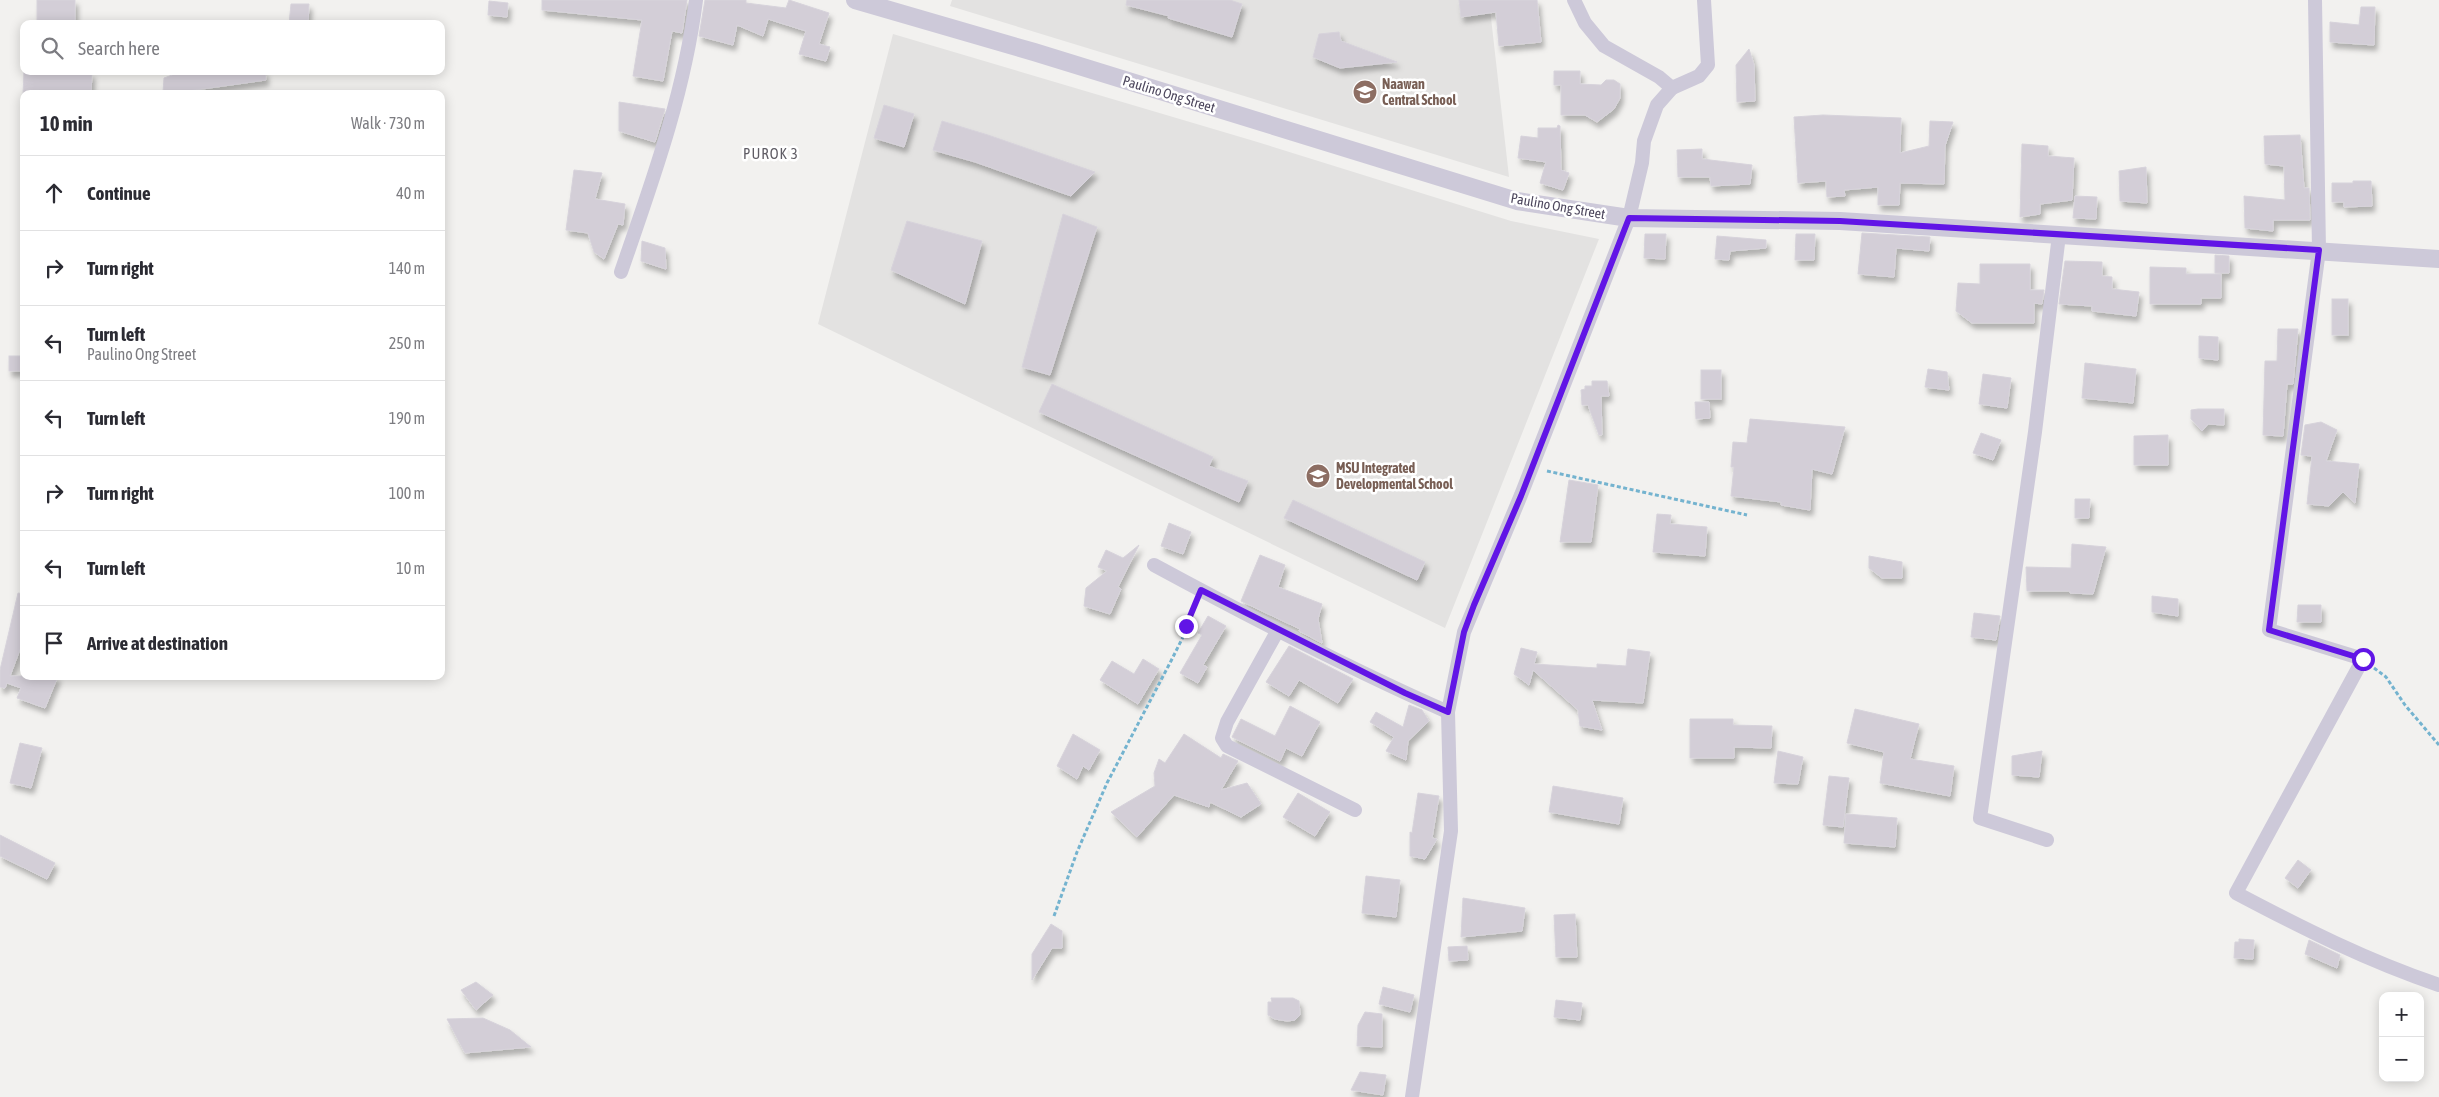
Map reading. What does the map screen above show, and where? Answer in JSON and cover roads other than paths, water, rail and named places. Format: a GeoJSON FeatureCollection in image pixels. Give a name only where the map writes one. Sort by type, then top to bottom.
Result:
{"type":"FeatureCollection","features":[{"type":"Feature","properties":{"kind":"street"},"geometry":{"type":"LineString","coordinates":[[621,272],[675,111],[683,80],[696,0]]}},
{"type":"Feature","properties":{"kind":"street","name":"Paulino Ong Street"},"geometry":{"type":"LineString","coordinates":[[855,0],[1044,55],[1517,201],[1629,218],[1840,221],[2439,259]]}},
{"type":"Feature","properties":{"kind":"street"},"geometry":{"type":"LineString","coordinates":[[1574,0],[1585,23],[1604,46],[1659,77],[1672,88]]}},
{"type":"Feature","properties":{"kind":"street"},"geometry":{"type":"LineString","coordinates":[[1412,1097],[1451,830],[1448,712],[1464,632],[1532,467],[1629,218],[1649,125],[1656,105],[1672,88],[1699,76],[1708,65],[1704,0]]}},
{"type":"Feature","properties":{"kind":"street"},"geometry":{"type":"LineString","coordinates":[[2315,0],[2319,250],[2269,630],[2363,659],[2236,893],[2358,954],[2392,969],[2439,984]]}},
{"type":"Feature","properties":{"kind":"street"},"geometry":{"type":"LineString","coordinates":[[2047,840],[1980,818],[2034,442],[2059,235]]}},
{"type":"Feature","properties":{"kind":"street"},"geometry":{"type":"LineString","coordinates":[[1154,565],[1278,630],[1405,693],[1448,712]]}},
{"type":"Feature","properties":{"kind":"street"},"geometry":{"type":"LineString","coordinates":[[1278,630],[1227,722],[1222,738],[1227,746],[1355,810]]}},
{"type":"Feature","properties":{"kind":"place","name":"Naawan Central School"},"geometry":{"type":"Point","coordinates":[1365,92]}},
{"type":"Feature","properties":{"kind":"place","name":"MSU Integrated Developmental School"},"geometry":{"type":"Point","coordinates":[1318,476]}},
{"type":"Feature","properties":{"kind":"district","name":"PUROK 3"},"geometry":{"type":"Point","coordinates":[771,154]}}]}
